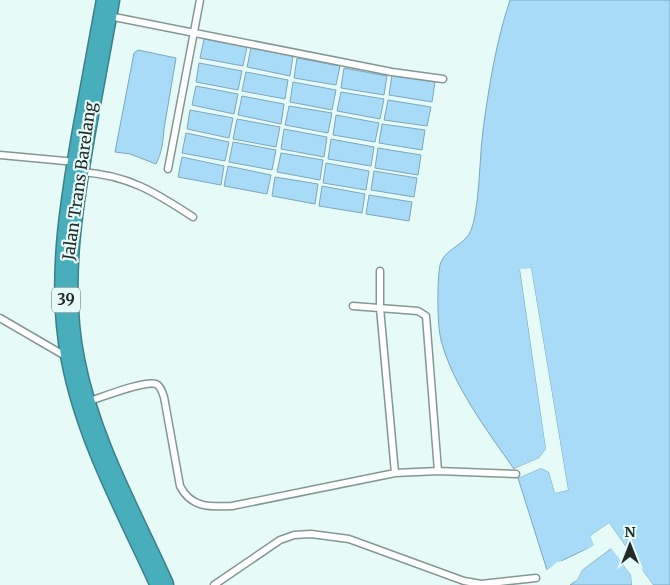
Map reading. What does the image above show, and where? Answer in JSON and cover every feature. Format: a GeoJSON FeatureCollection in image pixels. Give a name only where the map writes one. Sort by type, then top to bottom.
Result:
{"type":"FeatureCollection","features":[{"type":"Feature","properties":{"kind":"highway","name":"Jalan Trans Barelang"},"geometry":{"type":"LineString","coordinates":[[107,8],[78,167],[69,231],[66,277],[67,319],[73,360],[96,441],[158,582]]}},
{"type":"Feature","properties":{"kind":"lane"},"geometry":{"type":"LineString","coordinates":[[168,169],[200,0]]}},
{"type":"Feature","properties":{"kind":"lane"},"geometry":{"type":"LineString","coordinates":[[107,8],[193,32],[392,72],[443,79]]}},
{"type":"Feature","properties":{"kind":"lane"},"geometry":{"type":"LineString","coordinates":[[0,155],[78,167],[133,182],[161,196],[193,216]]}},
{"type":"Feature","properties":{"kind":"lane"},"geometry":{"type":"LineString","coordinates":[[380,271],[380,308],[394,473]]}},
{"type":"Feature","properties":{"kind":"lane"},"geometry":{"type":"LineString","coordinates":[[353,306],[418,311],[426,316],[438,471]]}},
{"type":"Feature","properties":{"kind":"lane"},"geometry":{"type":"LineString","coordinates":[[0,318],[59,354],[73,360]]}},
{"type":"Feature","properties":{"kind":"lane"},"geometry":{"type":"LineString","coordinates":[[84,403],[141,384],[155,384],[160,387],[164,397],[180,486],[185,496],[202,505],[232,506],[394,473],[438,471],[516,474]]}},
{"type":"Feature","properties":{"kind":"lane"},"geometry":{"type":"LineString","coordinates":[[214,585],[280,540],[294,535],[311,534],[349,540],[464,581],[481,584],[536,578]]}},
{"type":"Feature","properties":{"kind":"water"},"geometry":{"type":"Polygon","coordinates":[[[510,0],[670,0],[670,585],[653,585],[609,523],[590,536],[595,545],[547,570],[518,478],[541,468],[549,472],[555,493],[568,490],[531,268],[520,270],[546,449],[539,458],[514,469],[482,424],[462,390],[453,374],[441,340],[438,302],[440,265],[447,253],[469,235],[475,216],[483,130],[490,81],[510,0]]]}},
{"type":"Feature","properties":{"kind":"water"},"geometry":{"type":"Polygon","coordinates":[[[204,39],[247,47],[243,66],[200,58],[204,39]]]}},
{"type":"Feature","properties":{"kind":"water"},"geometry":{"type":"Polygon","coordinates":[[[251,48],[293,56],[290,76],[247,67],[251,48]]]}},
{"type":"Feature","properties":{"kind":"water"},"geometry":{"type":"Polygon","coordinates":[[[138,50],[176,58],[162,147],[156,164],[130,154],[115,152],[134,53],[138,50]]]}},
{"type":"Feature","properties":{"kind":"water"},"geometry":{"type":"Polygon","coordinates":[[[297,58],[340,66],[336,85],[294,78],[297,58]]]}},
{"type":"Feature","properties":{"kind":"water"},"geometry":{"type":"Polygon","coordinates":[[[199,63],[242,71],[238,90],[196,82],[199,63]]]}},
{"type":"Feature","properties":{"kind":"water"},"geometry":{"type":"Polygon","coordinates":[[[344,68],[387,76],[384,95],[341,88],[344,68]]]}},
{"type":"Feature","properties":{"kind":"water"},"geometry":{"type":"Polygon","coordinates":[[[246,72],[288,80],[285,99],[242,91],[246,72]]]}},
{"type":"Feature","properties":{"kind":"water"},"geometry":{"type":"Polygon","coordinates":[[[392,75],[435,82],[432,102],[389,95],[392,75]]]}},
{"type":"Feature","properties":{"kind":"water"},"geometry":{"type":"Polygon","coordinates":[[[293,82],[336,90],[332,110],[290,102],[293,82]]]}},
{"type":"Feature","properties":{"kind":"water"},"geometry":{"type":"Polygon","coordinates":[[[196,86],[238,94],[234,114],[192,105],[196,86]]]}},
{"type":"Feature","properties":{"kind":"water"},"geometry":{"type":"Polygon","coordinates":[[[341,92],[384,99],[380,119],[337,111],[341,92]]]}},
{"type":"Feature","properties":{"kind":"water"},"geometry":{"type":"Polygon","coordinates":[[[242,96],[284,104],[281,124],[238,115],[242,96]]]}},
{"type":"Feature","properties":{"kind":"water"},"geometry":{"type":"Polygon","coordinates":[[[388,100],[431,107],[427,126],[384,120],[388,100]]]}},
{"type":"Feature","properties":{"kind":"water"},"geometry":{"type":"Polygon","coordinates":[[[289,106],[332,113],[328,133],[285,125],[289,106]]]}},
{"type":"Feature","properties":{"kind":"water"},"geometry":{"type":"Polygon","coordinates":[[[190,110],[233,118],[229,138],[187,129],[190,110]]]}},
{"type":"Feature","properties":{"kind":"water"},"geometry":{"type":"Polygon","coordinates":[[[336,115],[379,123],[375,142],[333,135],[336,115]]]}},
{"type":"Feature","properties":{"kind":"water"},"geometry":{"type":"Polygon","coordinates":[[[237,119],[280,127],[276,147],[233,139],[237,119]]]}},
{"type":"Feature","properties":{"kind":"water"},"geometry":{"type":"Polygon","coordinates":[[[382,124],[425,130],[422,150],[379,143],[382,124]]]}},
{"type":"Feature","properties":{"kind":"water"},"geometry":{"type":"Polygon","coordinates":[[[284,129],[327,137],[324,157],[281,149],[284,129]]]}},
{"type":"Feature","properties":{"kind":"water"},"geometry":{"type":"Polygon","coordinates":[[[186,133],[229,142],[225,161],[182,153],[186,133]]]}},
{"type":"Feature","properties":{"kind":"water"},"geometry":{"type":"Polygon","coordinates":[[[331,139],[374,147],[371,166],[328,159],[331,139]]]}},
{"type":"Feature","properties":{"kind":"water"},"geometry":{"type":"Polygon","coordinates":[[[233,142],[276,150],[272,170],[229,162],[233,142]]]}},
{"type":"Feature","properties":{"kind":"water"},"geometry":{"type":"Polygon","coordinates":[[[378,148],[421,155],[418,175],[375,168],[378,148]]]}},
{"type":"Feature","properties":{"kind":"water"},"geometry":{"type":"Polygon","coordinates":[[[281,153],[323,160],[320,180],[277,172],[281,153]]]}},
{"type":"Feature","properties":{"kind":"water"},"geometry":{"type":"Polygon","coordinates":[[[182,157],[224,166],[221,185],[178,177],[182,157]]]}},
{"type":"Feature","properties":{"kind":"water"},"geometry":{"type":"Polygon","coordinates":[[[326,163],[369,171],[366,190],[323,183],[326,163]]]}},
{"type":"Feature","properties":{"kind":"water"},"geometry":{"type":"Polygon","coordinates":[[[228,166],[271,175],[267,194],[224,186],[228,166]]]}},
{"type":"Feature","properties":{"kind":"water"},"geometry":{"type":"Polygon","coordinates":[[[374,171],[417,178],[414,197],[371,190],[374,171]]]}},
{"type":"Feature","properties":{"kind":"water"},"geometry":{"type":"Polygon","coordinates":[[[275,177],[318,184],[315,204],[272,196],[275,177]]]}},
{"type":"Feature","properties":{"kind":"water"},"geometry":{"type":"Polygon","coordinates":[[[322,186],[365,194],[362,213],[319,206],[322,186]]]}},
{"type":"Feature","properties":{"kind":"water"},"geometry":{"type":"Polygon","coordinates":[[[369,195],[412,202],[409,221],[366,214],[369,195]]]}},
{"type":"Feature","properties":{"kind":"water"},"geometry":{"type":"Polygon","coordinates":[[[612,548],[631,575],[632,585],[570,585],[577,580],[582,570],[612,548]]]}},
{"type":"Feature","properties":{"kind":"pier"},"geometry":{"type":"Polygon","coordinates":[[[531,268],[568,490],[555,493],[549,472],[541,468],[518,478],[517,476],[542,466],[551,470],[557,490],[565,488],[529,271],[523,271],[549,449],[541,460],[515,471],[514,469],[539,458],[546,449],[520,269],[531,268]]]}},
{"type":"Feature","properties":{"kind":"pier"},"geometry":{"type":"Polygon","coordinates":[[[609,523],[653,585],[650,585],[608,527],[593,537],[597,544],[596,547],[547,572],[557,562],[567,560],[594,545],[590,536],[609,523]]]}},
{"type":"Feature","properties":{"kind":"pier"},"geometry":{"type":"Polygon","coordinates":[[[611,546],[614,547],[633,573],[634,585],[632,585],[631,575],[611,548],[582,570],[577,580],[567,585],[575,578],[580,568],[611,546]]]}}]}
